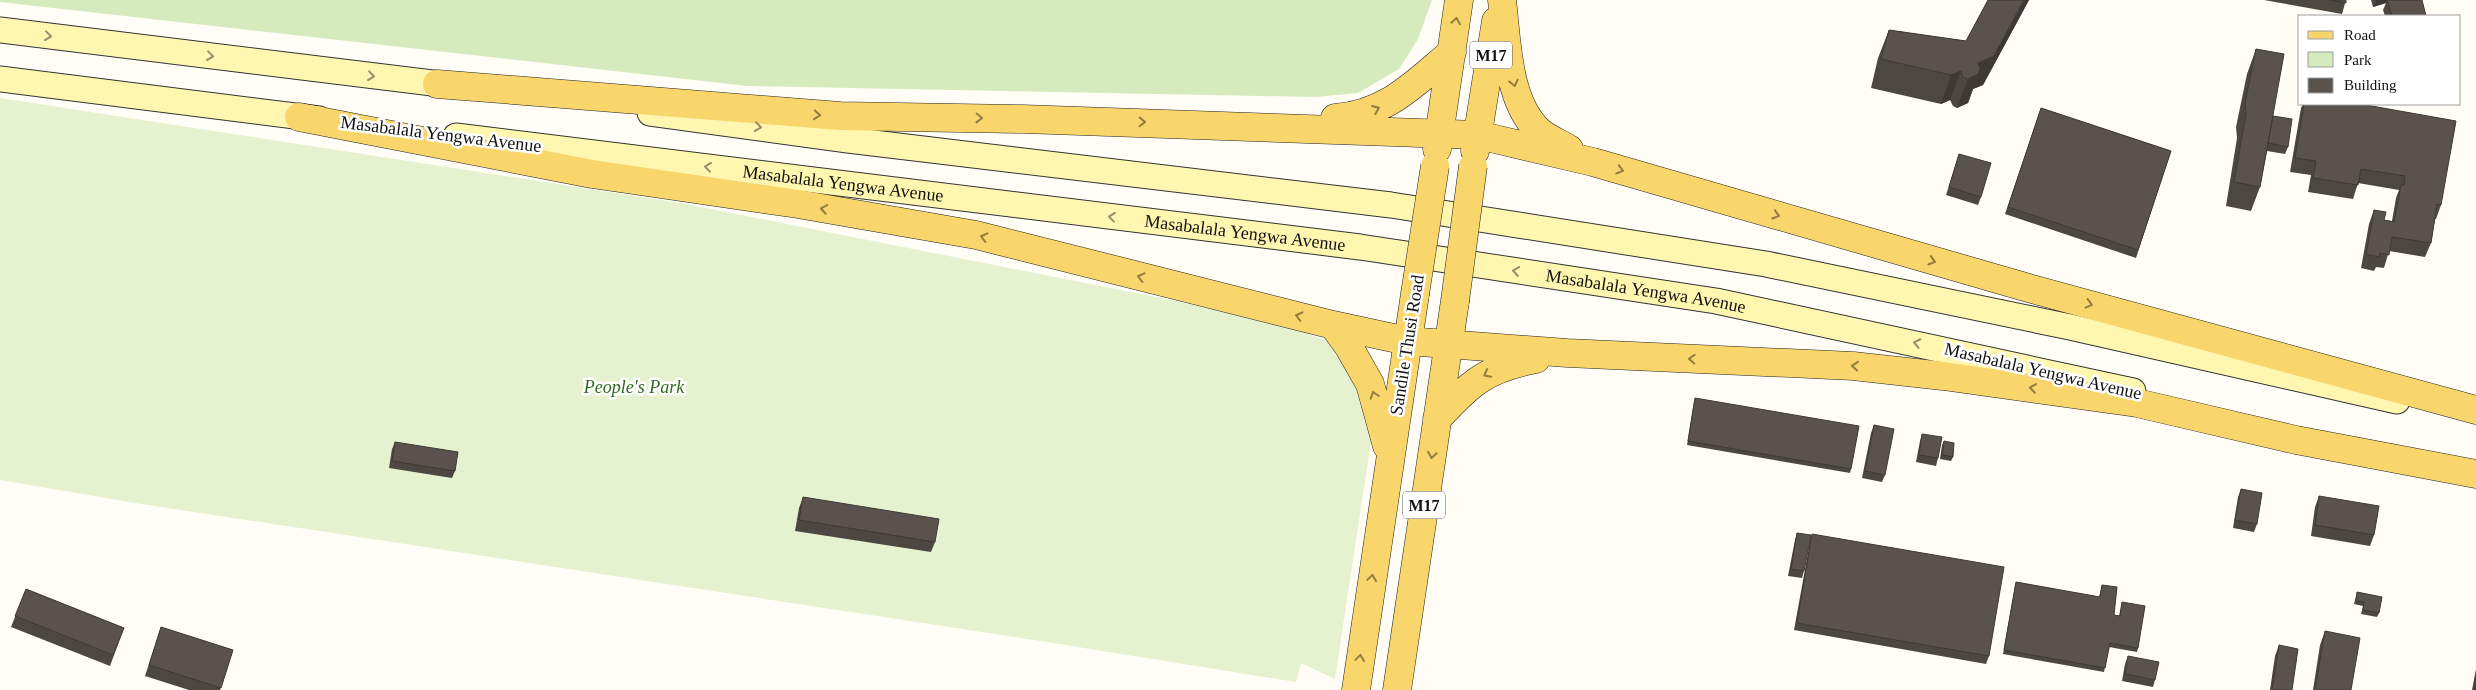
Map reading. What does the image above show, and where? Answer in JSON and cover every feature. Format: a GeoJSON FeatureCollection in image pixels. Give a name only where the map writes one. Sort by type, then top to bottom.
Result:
{"type":"FeatureCollection","features":[{"type":"Feature","properties":{"kind":"main road","name":"Sandile Thusi Road"},"geometry":{"type":"LineString","coordinates":[[1356,690],[1459,0]]}},
{"type":"Feature","properties":{"kind":"main road"},"geometry":{"type":"LineString","coordinates":[[1501,0],[1512,76],[1522,108],[1540,132],[1592,162]]}},
{"type":"Feature","properties":{"kind":"main road","name":"M17"},"geometry":{"type":"LineString","coordinates":[[1397,690],[1455,301],[1473,166],[1501,0]]}},
{"type":"Feature","properties":{"kind":"main road"},"geometry":{"type":"LineString","coordinates":[[0,30],[437,84],[848,140],[1391,205],[1766,264],[2070,327],[2476,419]]}},
{"type":"Feature","properties":{"kind":"main road"},"geometry":{"type":"LineString","coordinates":[[1224,125],[1349,116],[1368,112],[1390,102],[1452,52]]}},
{"type":"Feature","properties":{"kind":"main road","name":"Masabalala Yengwa Avenue"},"geometry":{"type":"LineString","coordinates":[[0,79],[1360,247],[1716,301],[2015,364],[2476,472]]}},
{"type":"Feature","properties":{"kind":"main road"},"geometry":{"type":"LineString","coordinates":[[437,84],[840,116],[1023,118],[1439,132],[1478,135],[1592,162],[2025,287],[2476,410]]}},
{"type":"Feature","properties":{"kind":"main road"},"geometry":{"type":"LineString","coordinates":[[299,117],[592,174],[798,204],[976,235],[1333,325],[1407,341],[1567,353],[1853,366],[1944,376],[2137,403],[2296,440],[2476,472]]}},
{"type":"Feature","properties":{"kind":"main road"},"geometry":{"type":"LineString","coordinates":[[1333,325],[1349,347],[1370,384],[1390,460]]}},
{"type":"Feature","properties":{"kind":"main road"},"geometry":{"type":"LineString","coordinates":[[1437,418],[1469,385],[1493,370],[1567,353]]}},
{"type":"Feature","properties":{"kind":"green space"},"geometry":{"type":"Polygon","coordinates":[[[0,0],[1432,0],[1418,39],[1399,69],[1358,93],[1316,97],[747,86],[0,2],[0,0]]]}},
{"type":"Feature","properties":{"kind":"green space","name":"People's Park"},"geometry":{"type":"Polygon","coordinates":[[[0,98],[681,203],[1176,301],[1288,327],[1333,343],[1359,383],[1373,428],[1335,679],[1301,663],[1296,682],[1028,639],[135,503],[0,480],[0,98]]]}},
{"type":"Feature","properties":{"kind":"building"},"geometry":{"type":"Polygon","coordinates":[[[1988,0],[2024,0],[1994,56],[1978,63],[1980,69],[1978,74],[1968,79],[1963,77],[1961,71],[1951,75],[1881,59],[1889,30],[1966,41],[1988,0]]]}},
{"type":"Feature","properties":{"kind":"building"},"geometry":{"type":"Polygon","coordinates":[[[2330,0],[2346,0],[2346,3],[2330,0]]]}},
{"type":"Feature","properties":{"kind":"building"},"geometry":{"type":"Polygon","coordinates":[[[2387,0],[2422,0],[2426,15],[2392,15],[2387,0]]]}},
{"type":"Feature","properties":{"kind":"building"},"geometry":{"type":"Polygon","coordinates":[[[2256,49],[2284,54],[2260,187],[2234,182],[2246,114],[2245,103],[2256,49]]]}},
{"type":"Feature","properties":{"kind":"building"},"geometry":{"type":"Polygon","coordinates":[[[2304,105],[2366,105],[2456,121],[2441,205],[2437,204],[2431,243],[2392,237],[2389,255],[2380,253],[2379,257],[2366,254],[2374,210],[2386,212],[2384,220],[2394,222],[2401,185],[2404,185],[2405,176],[2361,169],[2358,185],[2313,178],[2316,161],[2295,158],[2304,105]]]}},
{"type":"Feature","properties":{"kind":"building"},"geometry":{"type":"Polygon","coordinates":[[[2041,108],[2171,151],[2138,250],[2008,207],[2041,108]]]}},
{"type":"Feature","properties":{"kind":"building"},"geometry":{"type":"Polygon","coordinates":[[[2273,116],[2292,119],[2288,147],[2268,143],[2273,116]]]}},
{"type":"Feature","properties":{"kind":"building"},"geometry":{"type":"Polygon","coordinates":[[[1959,154],[1991,163],[1981,197],[1949,187],[1959,154]]]}},
{"type":"Feature","properties":{"kind":"building"},"geometry":{"type":"Polygon","coordinates":[[[1695,398],[1859,426],[1851,469],[1688,441],[1695,398]]]}},
{"type":"Feature","properties":{"kind":"building"},"geometry":{"type":"Polygon","coordinates":[[[1874,425],[1894,429],[1885,475],[1865,471],[1874,425]]]}},
{"type":"Feature","properties":{"kind":"building"},"geometry":{"type":"Polygon","coordinates":[[[1922,434],[1942,437],[1938,458],[1919,455],[1922,434]]]}},
{"type":"Feature","properties":{"kind":"building"},"geometry":{"type":"Polygon","coordinates":[[[1944,441],[1954,443],[1953,457],[1942,455],[1944,441]]]}},
{"type":"Feature","properties":{"kind":"building"},"geometry":{"type":"Polygon","coordinates":[[[395,442],[458,452],[455,471],[392,461],[395,442]]]}},
{"type":"Feature","properties":{"kind":"building"},"geometry":{"type":"Polygon","coordinates":[[[2241,489],[2262,493],[2257,524],[2235,520],[2241,489]]]}},
{"type":"Feature","properties":{"kind":"building"},"geometry":{"type":"Polygon","coordinates":[[[2319,496],[2379,506],[2374,535],[2315,525],[2319,496]]]}},
{"type":"Feature","properties":{"kind":"building"},"geometry":{"type":"Polygon","coordinates":[[[803,497],[939,519],[935,542],[799,520],[803,497]]]}},
{"type":"Feature","properties":{"kind":"building"},"geometry":{"type":"Polygon","coordinates":[[[1797,533],[1811,535],[1804,571],[1791,569],[1797,533]]]}},
{"type":"Feature","properties":{"kind":"building"},"geometry":{"type":"Polygon","coordinates":[[[1812,534],[2004,567],[1989,656],[1797,623],[1812,534]]]}},
{"type":"Feature","properties":{"kind":"building"},"geometry":{"type":"Polygon","coordinates":[[[2016,582],[2100,597],[2102,585],[2117,587],[2114,615],[2120,616],[2122,602],[2145,606],[2138,648],[2110,643],[2105,668],[2004,650],[2016,582]]]}},
{"type":"Feature","properties":{"kind":"building"},"geometry":{"type":"Polygon","coordinates":[[[26,589],[124,628],[113,655],[15,616],[26,589]]]}},
{"type":"Feature","properties":{"kind":"building"},"geometry":{"type":"Polygon","coordinates":[[[2357,592],[2382,597],[2379,613],[2363,610],[2364,602],[2356,601],[2357,592]]]}},
{"type":"Feature","properties":{"kind":"building"},"geometry":{"type":"Polygon","coordinates":[[[161,627],[233,650],[221,688],[149,665],[161,627]]]}},
{"type":"Feature","properties":{"kind":"building"},"geometry":{"type":"Polygon","coordinates":[[[2325,631],[2360,638],[2351,690],[2315,690],[2325,631]]]}},
{"type":"Feature","properties":{"kind":"building"},"geometry":{"type":"Polygon","coordinates":[[[2279,645],[2298,649],[2292,690],[2272,690],[2279,645]]]}},
{"type":"Feature","properties":{"kind":"building"},"geometry":{"type":"Polygon","coordinates":[[[2128,656],[2159,662],[2155,680],[2125,674],[2128,656]]]}}]}
